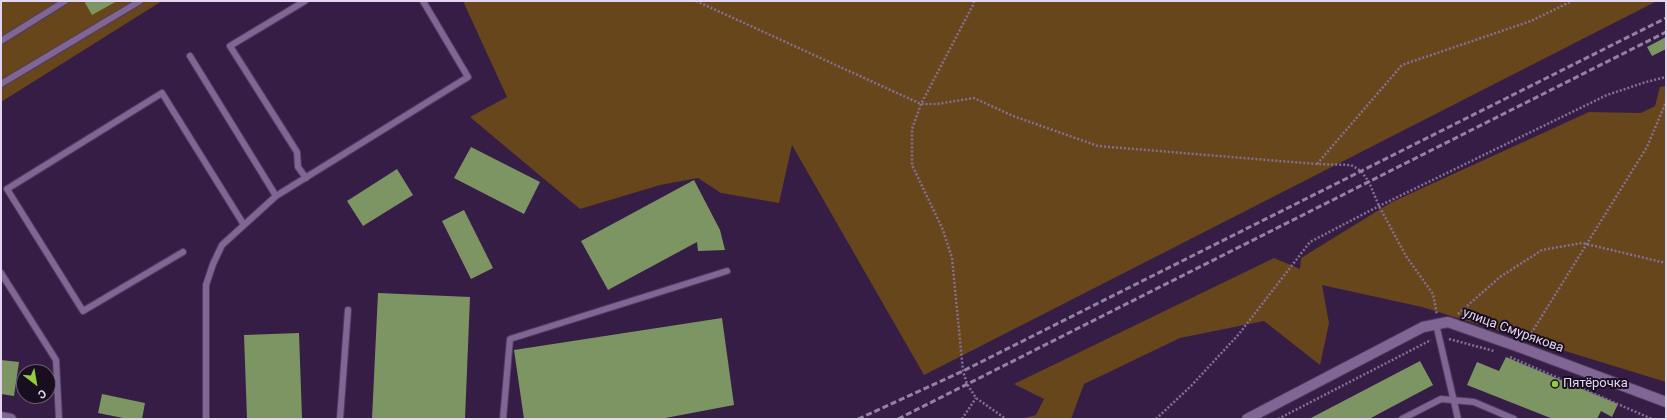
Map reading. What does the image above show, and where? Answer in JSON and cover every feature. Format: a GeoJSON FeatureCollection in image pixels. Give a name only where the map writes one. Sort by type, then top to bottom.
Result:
{"type":"FeatureCollection","features":[{"type":"Feature","properties":{"kind":"street","name":"улица Смурякова"},"geometry":{"type":"LineString","coordinates":[[1441,323],[1522,348],[1666,402]]}},
{"type":"Feature","properties":{"kind":"street"},"geometry":{"type":"LineString","coordinates":[[1248,419],[1423,327],[1441,323]]}},
{"type":"Feature","properties":{"kind":"street"},"geometry":{"type":"LineString","coordinates":[[1,417],[10,419]]}},
{"type":"Feature","properties":{"kind":"lane"},"geometry":{"type":"LineString","coordinates":[[1,41],[65,1]]}},
{"type":"Feature","properties":{"kind":"lane"},"geometry":{"type":"LineString","coordinates":[[1,84],[140,1]]}},
{"type":"Feature","properties":{"kind":"lane"},"geometry":{"type":"LineString","coordinates":[[305,1],[230,46],[297,152],[298,167],[306,178]]}},
{"type":"Feature","properties":{"kind":"lane"},"geometry":{"type":"LineString","coordinates":[[206,419],[206,285],[213,264],[222,245],[276,196],[468,77],[423,1]]}},
{"type":"Feature","properties":{"kind":"lane"},"geometry":{"type":"LineString","coordinates":[[190,56],[276,196]]}},
{"type":"Feature","properties":{"kind":"lane"},"geometry":{"type":"LineString","coordinates":[[183,252],[83,311],[7,189],[162,93],[244,225]]}},
{"type":"Feature","properties":{"kind":"lane"},"geometry":{"type":"LineString","coordinates":[[503,419],[510,339],[727,271]]}},
{"type":"Feature","properties":{"kind":"lane"},"geometry":{"type":"LineString","coordinates":[[1,273],[56,360],[59,419]]}},
{"type":"Feature","properties":{"kind":"lane"},"geometry":{"type":"LineString","coordinates":[[340,419],[348,310]]}},
{"type":"Feature","properties":{"kind":"lane"},"geometry":{"type":"LineString","coordinates":[[1441,323],[1438,336],[1458,419]]}},
{"type":"Feature","properties":{"kind":"lane"},"geometry":{"type":"LineString","coordinates":[[1402,419],[1441,398],[1474,402],[1514,419]]}},
{"type":"Feature","properties":{"kind":"path"},"geometry":{"type":"LineString","coordinates":[[696,1],[921,104],[937,104],[974,98],[1013,116],[1098,146],[1316,164],[1351,165],[1360,171],[1370,182],[1379,206],[1406,256],[1433,294],[1441,323],[1468,306],[1500,277],[1542,250],[1586,244],[1666,263]]}},
{"type":"Feature","properties":{"kind":"path"},"geometry":{"type":"LineString","coordinates":[[974,1],[921,104],[912,129],[912,165],[943,230],[952,258],[963,371],[967,384],[976,398],[1006,419]]}},
{"type":"Feature","properties":{"kind":"path"},"geometry":{"type":"LineString","coordinates":[[1316,164],[1402,65],[1531,20],[1572,1]]}},
{"type":"Feature","properties":{"kind":"path"},"geometry":{"type":"LineString","coordinates":[[1156,419],[1191,386],[1239,334],[1310,242],[1379,206],[1607,95],[1646,82],[1666,78]]}},
{"type":"Feature","properties":{"kind":"path"},"geometry":{"type":"LineString","coordinates":[[1527,340],[1647,147],[1666,102]]}},
{"type":"Feature","properties":{"kind":"path"},"geometry":{"type":"LineString","coordinates":[[1278,419],[1438,336],[1496,352]]}},
{"type":"Feature","properties":{"kind":"path"},"geometry":{"type":"LineString","coordinates":[[1509,356],[1652,419]]}},
{"type":"Feature","properties":{"kind":"path"},"geometry":{"type":"LineString","coordinates":[[962,419],[976,398]]}},
{"type":"Feature","properties":{"kind":"shaded area"},"geometry":{"type":"Polygon","coordinates":[[[1,1],[162,1],[1,102],[1,1]]]}},
{"type":"Feature","properties":{"kind":"shaded area"},"geometry":{"type":"Polygon","coordinates":[[[463,1],[1657,1],[924,375],[792,145],[779,203],[721,193],[698,178],[660,185],[580,209],[470,117],[507,97],[463,1]]]}},
{"type":"Feature","properties":{"kind":"shaded area"},"geometry":{"type":"Polygon","coordinates":[[[1666,86],[1666,382],[1422,307],[1322,285],[1329,323],[1320,365],[1264,321],[1180,338],[1084,384],[1071,419],[1021,419],[1036,415],[1044,399],[1014,384],[1274,258],[1300,269],[1301,258],[1392,202],[1589,112],[1641,113],[1655,106],[1660,87],[1666,86]]]}},
{"type":"Feature","properties":{"kind":"building"},"geometry":{"type":"Polygon","coordinates":[[[84,1],[117,1],[92,15],[84,1]]]}},
{"type":"Feature","properties":{"kind":"building"},"geometry":{"type":"Polygon","coordinates":[[[1666,37],[1666,49],[1652,56],[1647,47],[1666,37]]]}},
{"type":"Feature","properties":{"kind":"building"},"geometry":{"type":"Polygon","coordinates":[[[471,147],[540,182],[524,214],[454,178],[471,147]]]}},
{"type":"Feature","properties":{"kind":"building"},"geometry":{"type":"Polygon","coordinates":[[[397,169],[413,195],[363,226],[347,201],[397,169]]]}},
{"type":"Feature","properties":{"kind":"building"},"geometry":{"type":"Polygon","coordinates":[[[694,180],[720,230],[725,250],[698,251],[697,242],[608,290],[581,241],[694,180]]]}},
{"type":"Feature","properties":{"kind":"building"},"geometry":{"type":"Polygon","coordinates":[[[464,210],[493,268],[471,279],[442,221],[464,210]]]}},
{"type":"Feature","properties":{"kind":"building"},"geometry":{"type":"Polygon","coordinates":[[[378,293],[470,297],[465,419],[372,419],[378,293]]]}},
{"type":"Feature","properties":{"kind":"building"},"geometry":{"type":"Polygon","coordinates":[[[722,318],[734,405],[660,419],[524,419],[514,350],[722,318]]]}},
{"type":"Feature","properties":{"kind":"building"},"geometry":{"type":"Polygon","coordinates":[[[299,333],[302,418],[247,419],[244,335],[299,333]]]}},
{"type":"Feature","properties":{"kind":"building"},"geometry":{"type":"Polygon","coordinates":[[[1506,357],[1618,404],[1612,417],[1601,411],[1597,419],[1553,419],[1467,385],[1477,362],[1499,371],[1506,357]]]}},
{"type":"Feature","properties":{"kind":"building"},"geometry":{"type":"Polygon","coordinates":[[[1,360],[19,362],[19,364],[16,364],[14,396],[1,394],[1,360]]]}},
{"type":"Feature","properties":{"kind":"building"},"geometry":{"type":"Polygon","coordinates":[[[1420,361],[1433,385],[1369,419],[1309,419],[1420,361]]]}},
{"type":"Feature","properties":{"kind":"building"},"geometry":{"type":"Polygon","coordinates":[[[102,394],[145,403],[142,419],[128,419],[98,413],[102,394]]]}},
{"type":"Feature","properties":{"kind":"railway"},"geometry":{"type":"LineString","coordinates":[[858,419],[963,371],[1666,18]]}},
{"type":"Feature","properties":{"kind":"railway"},"geometry":{"type":"LineString","coordinates":[[898,419],[1666,32]]}},
{"type":"Feature","properties":{"kind":"place","name":"Пятёрочка"},"geometry":{"type":"Point","coordinates":[1555,384]}}]}
